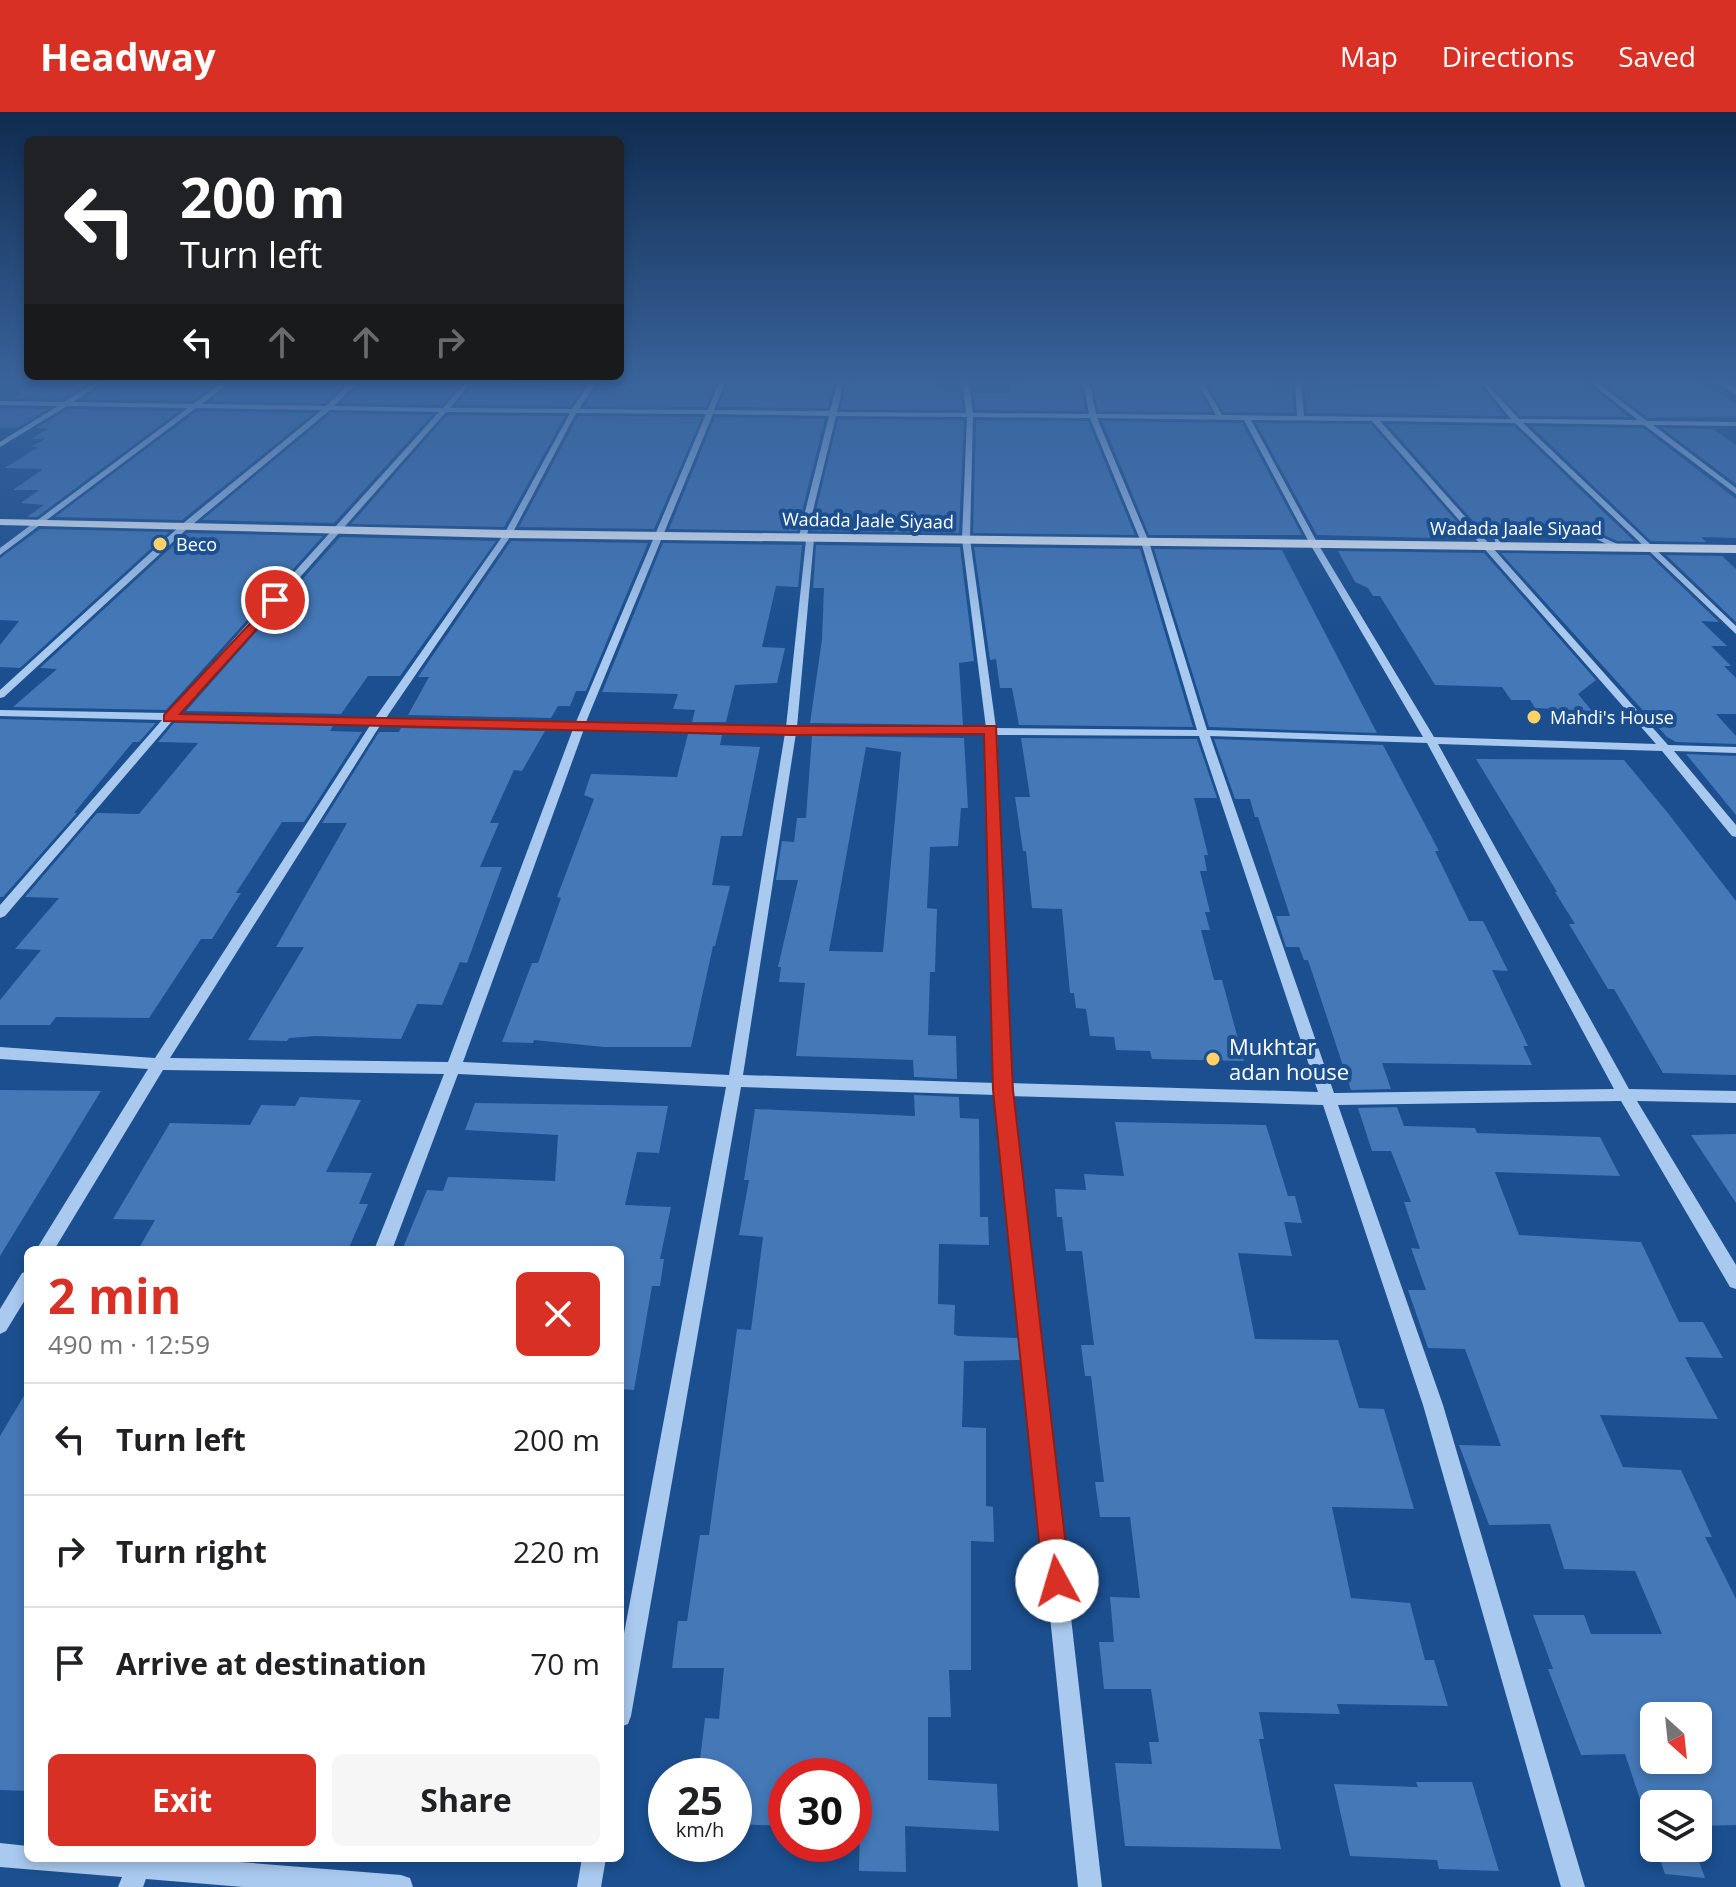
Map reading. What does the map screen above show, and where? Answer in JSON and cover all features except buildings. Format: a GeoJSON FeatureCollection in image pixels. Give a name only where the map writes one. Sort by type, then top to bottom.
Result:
{"type":"FeatureCollection","features":[{"type":"Feature","properties":{"kind":"main road","name":"Wadada Jaale Siyaad"},"geometry":{"type":"LineString","coordinates":[[0,522],[508,534],[1736,549]]}},
{"type":"Feature","properties":{"kind":"street"},"geometry":{"type":"LineString","coordinates":[[0,552],[120,463]]}},
{"type":"Feature","properties":{"kind":"street"},"geometry":{"type":"LineString","coordinates":[[0,695],[184,527],[262,463]]}},
{"type":"Feature","properties":{"kind":"street"},"geometry":{"type":"LineString","coordinates":[[0,913],[397,463]]}},
{"type":"Feature","properties":{"kind":"street"},"geometry":{"type":"LineString","coordinates":[[47,1246],[159,1064],[377,723],[508,534],[546,463]]}},
{"type":"Feature","properties":{"kind":"street"},"geometry":{"type":"LineString","coordinates":[[385,1246],[455,1068],[580,726],[691,463]]}},
{"type":"Feature","properties":{"kind":"street"},"geometry":{"type":"LineString","coordinates":[[624,1694],[735,1081],[791,730],[810,539],[803,536],[823,463]]}},
{"type":"Feature","properties":{"kind":"street"},"geometry":{"type":"LineString","coordinates":[[968,463],[966,539],[991,729],[1003,1090],[1090,1887]]}},
{"type":"Feature","properties":{"kind":"street"},"geometry":{"type":"LineString","coordinates":[[1112,463],[1145,542],[1203,733],[1433,1405],[1573,1887]]}},
{"type":"Feature","properties":{"kind":"street"},"geometry":{"type":"LineString","coordinates":[[1271,463],[1314,544],[1429,738],[1625,1095],[1736,1281]]}},
{"type":"Feature","properties":{"kind":"street"},"geometry":{"type":"LineString","coordinates":[[1413,463],[1669,749],[1736,833]]}},
{"type":"Feature","properties":{"kind":"street"},"geometry":{"type":"LineString","coordinates":[[1560,463],[1736,631]]}},
{"type":"Feature","properties":{"kind":"street"},"geometry":{"type":"LineString","coordinates":[[1698,463],[1736,492]]}},
{"type":"Feature","properties":{"kind":"street"},"geometry":{"type":"LineString","coordinates":[[0,713],[791,730],[991,729],[1203,733],[1736,750]]}},
{"type":"Feature","properties":{"kind":"street"},"geometry":{"type":"LineString","coordinates":[[0,1053],[159,1064],[455,1068],[735,1081],[1327,1099],[1625,1095],[1736,1097]]}},
{"type":"Feature","properties":{"kind":"street"},"geometry":{"type":"LineString","coordinates":[[0,1325],[24,1286]]}},
{"type":"Feature","properties":{"kind":"street"},"geometry":{"type":"LineString","coordinates":[[0,1855],[24,1857]]}},
{"type":"Feature","properties":{"kind":"street"},"geometry":{"type":"LineString","coordinates":[[63,1862],[137,1871],[401,1887]]}},
{"type":"Feature","properties":{"kind":"street"},"geometry":{"type":"LineString","coordinates":[[589,1887],[593,1862]]}},
{"type":"Feature","properties":{"kind":"place","name":"Beco"},"geometry":{"type":"Point","coordinates":[160,544]}},
{"type":"Feature","properties":{"kind":"place","name":"Mahdi's House"},"geometry":{"type":"Point","coordinates":[1534,717]}},
{"type":"Feature","properties":{"kind":"place","name":"Mukhtar adan house"},"geometry":{"type":"Point","coordinates":[1213,1059]}},
{"type":"Feature","properties":{"kind":"route"},"geometry":{"type":"LineString","coordinates":[[275,600],[169,718],[791,730],[991,729],[1003,1090],[1057,1581]]}}]}
